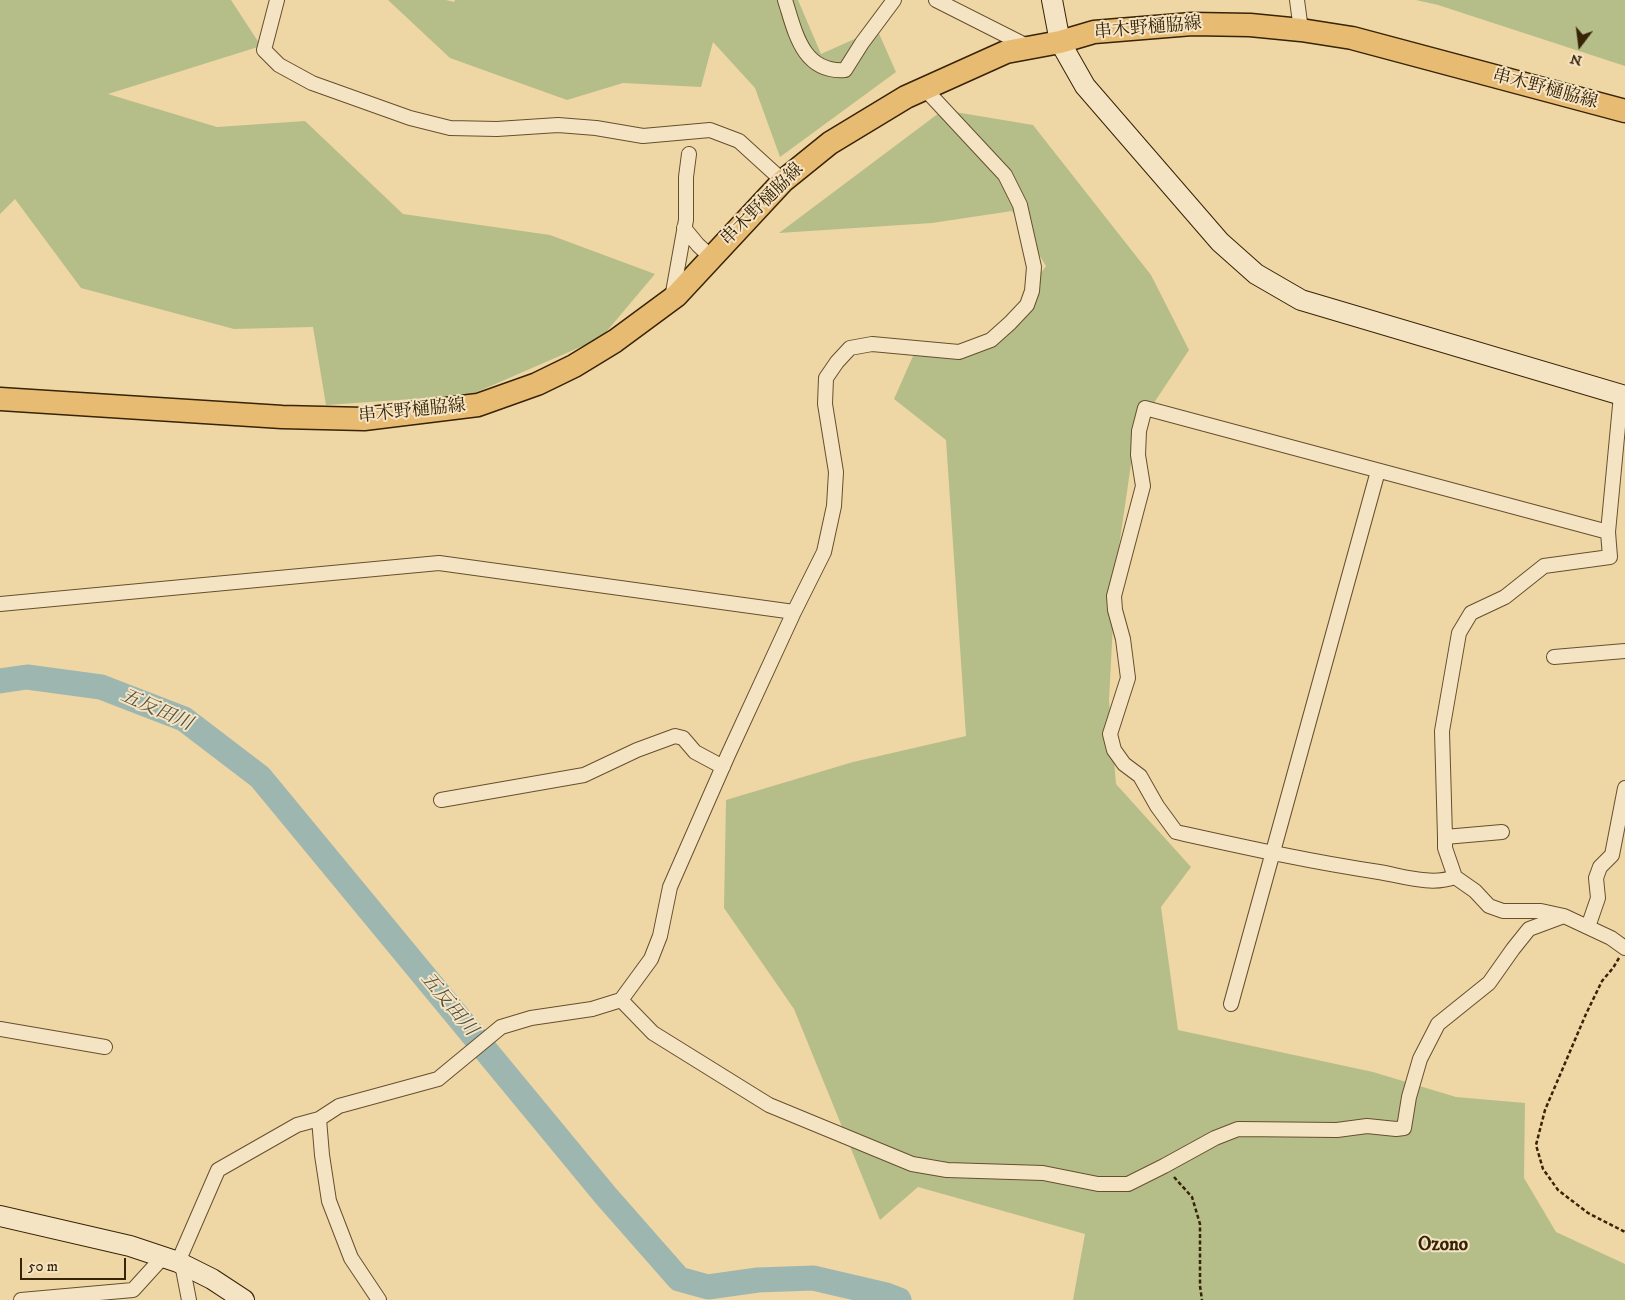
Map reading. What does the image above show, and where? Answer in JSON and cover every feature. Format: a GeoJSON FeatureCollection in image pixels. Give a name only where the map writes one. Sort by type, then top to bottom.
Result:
{"type":"FeatureCollection","features":[{"type":"Feature","properties":{"kind":"main road","name":"串木野樋脇線"},"geometry":{"type":"LineString","coordinates":[[0,399],[282,417],[364,419],[478,405],[537,384],[574,366],[616,341],[672,299],[783,181],[830,143],[906,97],[1006,52],[1060,42],[1094,32],[1192,24],[1250,25],[1301,30],[1352,38],[1625,111]]}},
{"type":"Feature","properties":{"kind":"street"},"geometry":{"type":"LineString","coordinates":[[277,0],[264,50],[279,65],[312,83],[410,118],[450,128],[497,129],[558,124],[643,136],[710,130],[739,141],[783,181]]}},
{"type":"Feature","properties":{"kind":"street"},"geometry":{"type":"LineString","coordinates":[[785,0],[800,47],[817,64],[837,71],[845,70],[862,43],[894,0]]}},
{"type":"Feature","properties":{"kind":"street"},"geometry":{"type":"LineString","coordinates":[[936,0],[1030,48]]}},
{"type":"Feature","properties":{"kind":"street"},"geometry":{"type":"LineString","coordinates":[[1052,0],[1060,42],[1085,86],[1220,242],[1256,274],[1301,300],[1623,395],[1608,532],[1610,557],[1544,566],[1505,597],[1471,613],[1459,633],[1442,731],[1445,837],[1446,848],[1455,877],[1475,891],[1489,906],[1503,911],[1540,911],[1564,916],[1610,938],[1623,951]]}},
{"type":"Feature","properties":{"kind":"street"},"geometry":{"type":"LineString","coordinates":[[1297,0],[1301,30]]}},
{"type":"Feature","properties":{"kind":"street"},"geometry":{"type":"LineString","coordinates":[[20,1300],[133,1290],[174,1261],[218,1170],[297,1125],[319,1119],[339,1106],[438,1079],[501,1027],[531,1018],[592,1009],[621,1000],[640,977],[651,958],[660,936],[670,887],[723,766],[794,612],[824,552],[834,506],[836,472],[825,404],[826,378],[850,348],[872,344],[959,352],[991,340],[1027,305],[1032,291],[1034,266],[1020,205],[1005,175],[924,88]]}},
{"type":"Feature","properties":{"kind":"street"},"geometry":{"type":"LineString","coordinates":[[672,299],[684,228],[689,154]]}},
{"type":"Feature","properties":{"kind":"street"},"geometry":{"type":"LineString","coordinates":[[684,228],[698,245],[711,256]]}},
{"type":"Feature","properties":{"kind":"street"},"geometry":{"type":"LineString","coordinates":[[1455,877],[1446,881],[1416,880],[1340,867],[1176,832],[1157,806],[1140,776],[1124,764],[1114,750],[1110,734],[1128,678],[1124,639],[1115,610],[1114,596],[1142,486],[1139,431],[1145,408],[1608,532]]}},
{"type":"Feature","properties":{"kind":"street"},"geometry":{"type":"LineString","coordinates":[[1231,1004],[1378,471]]}},
{"type":"Feature","properties":{"kind":"street"},"geometry":{"type":"LineString","coordinates":[[0,604],[439,563],[794,612]]}},
{"type":"Feature","properties":{"kind":"street"},"geometry":{"type":"LineString","coordinates":[[1554,657],[1625,651]]}},
{"type":"Feature","properties":{"kind":"street"},"geometry":{"type":"LineString","coordinates":[[441,800],[584,775],[637,750],[675,736],[683,738],[695,752],[723,766]]}},
{"type":"Feature","properties":{"kind":"street"},"geometry":{"type":"LineString","coordinates":[[1588,928],[1598,898],[1596,878],[1600,868],[1612,855],[1625,788]]}},
{"type":"Feature","properties":{"kind":"street"},"geometry":{"type":"LineString","coordinates":[[1445,837],[1502,832]]}},
{"type":"Feature","properties":{"kind":"street"},"geometry":{"type":"LineString","coordinates":[[621,1000],[653,1033],[769,1105],[912,1164],[947,1170],[1043,1173],[1098,1184],[1128,1184],[1215,1138],[1238,1129],[1337,1130],[1366,1126],[1404,1128],[1409,1097],[1420,1059],[1438,1024],[1489,983],[1512,949],[1529,929],[1564,916]]}},
{"type":"Feature","properties":{"kind":"street"},"geometry":{"type":"LineString","coordinates":[[0,1029],[105,1047]]}},
{"type":"Feature","properties":{"kind":"street"},"geometry":{"type":"LineString","coordinates":[[319,1119],[329,1201],[351,1258],[379,1300]]}},
{"type":"Feature","properties":{"kind":"street"},"geometry":{"type":"LineString","coordinates":[[0,1216],[130,1246],[174,1261],[212,1279],[244,1300]]}},
{"type":"Feature","properties":{"kind":"street"},"geometry":{"type":"LineString","coordinates":[[174,1261],[188,1300]]}},
{"type":"Feature","properties":{"kind":"path"},"geometry":{"type":"LineString","coordinates":[[1623,951],[1613,968],[1602,981],[1586,1014],[1545,1110],[1536,1145],[1543,1169],[1558,1190],[1588,1213],[1625,1232]]}},
{"type":"Feature","properties":{"kind":"path"},"geometry":{"type":"LineString","coordinates":[[1164,1166],[1192,1197],[1200,1224],[1200,1286],[1202,1300]]}},
{"type":"Feature","properties":{"kind":"green space"},"geometry":{"type":"Polygon","coordinates":[[[0,0],[231,0],[261,46],[108,94],[217,127],[305,121],[403,214],[550,235],[655,274],[601,338],[470,395],[326,405],[313,327],[234,329],[81,288],[15,199],[0,214],[0,0]]]}},
{"type":"Feature","properties":{"kind":"green space"},"geometry":{"type":"Polygon","coordinates":[[[388,0],[446,0],[454,2],[455,0],[798,0],[821,54],[877,29],[896,72],[780,157],[755,88],[713,42],[701,87],[623,83],[567,100],[450,58],[388,0]]]}},
{"type":"Feature","properties":{"kind":"green space"},"geometry":{"type":"Polygon","coordinates":[[[1416,0],[1625,0],[1625,66],[1438,5],[1416,0]]]}},
{"type":"Feature","properties":{"kind":"green space"},"geometry":{"type":"Polygon","coordinates":[[[943,110],[1033,125],[1151,275],[1189,350],[1136,430],[1116,567],[1109,700],[1116,784],[1191,867],[1161,907],[1178,1030],[1373,1072],[1456,1097],[1525,1103],[1524,1178],[1556,1232],[1625,1264],[1625,1300],[1073,1300],[1085,1234],[918,1187],[880,1220],[794,1009],[724,908],[726,800],[853,762],[966,736],[946,440],[894,399],[913,356],[996,335],[1046,266],[1012,211],[932,223],[779,233],[943,110]]]}},
{"type":"Feature","properties":{"kind":"waterway","name":"五反田川"},"geometry":{"type":"LineString","coordinates":[[0,681],[27,677],[101,687],[184,719],[260,777],[606,1196],[679,1279],[708,1287],[758,1280],[813,1278],[886,1295],[899,1300]]}},
{"type":"Feature","properties":{"kind":"district","name":"Ozono"},"geometry":{"type":"Point","coordinates":[1443,1246]}}]}
